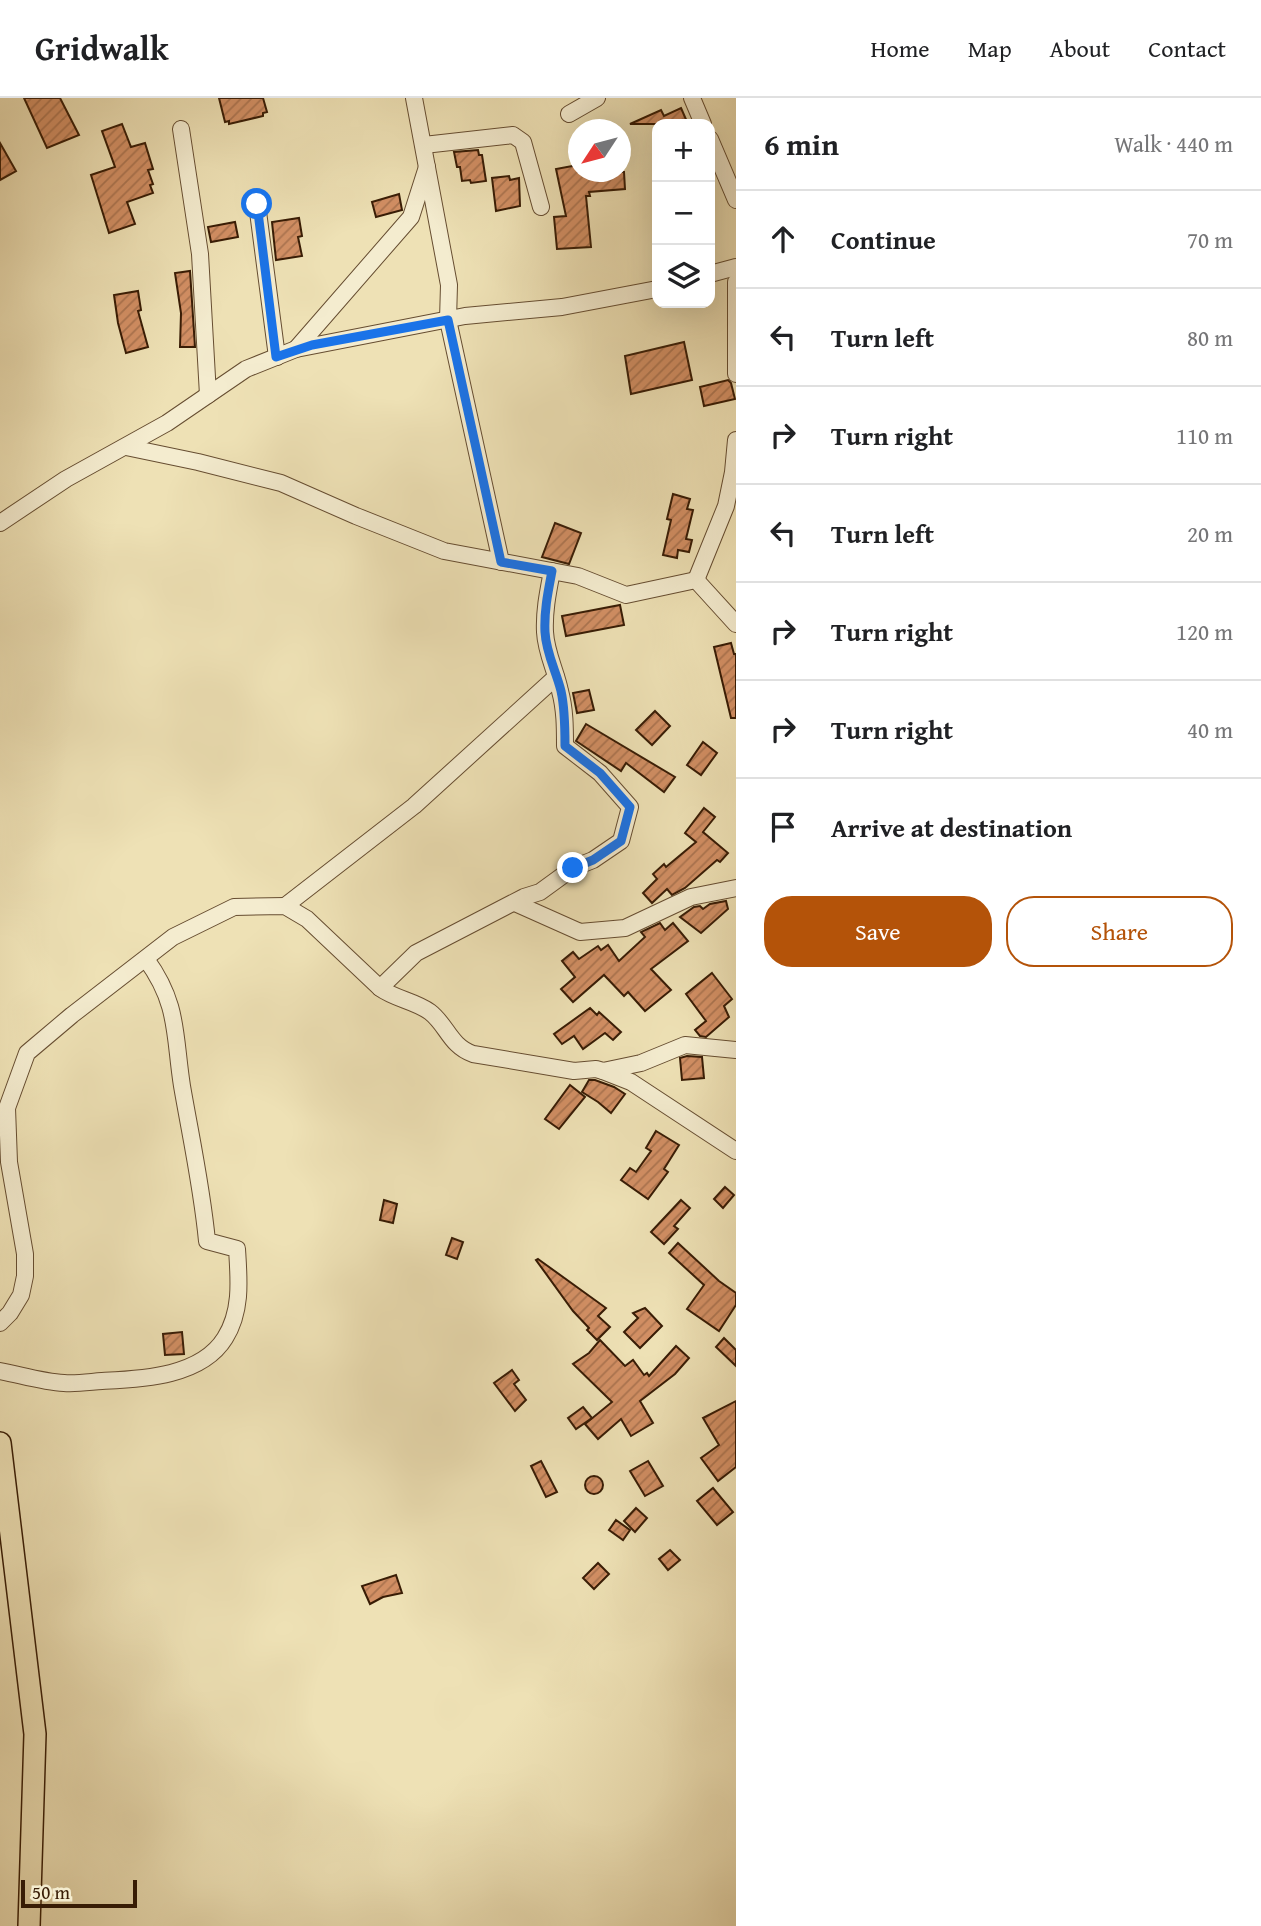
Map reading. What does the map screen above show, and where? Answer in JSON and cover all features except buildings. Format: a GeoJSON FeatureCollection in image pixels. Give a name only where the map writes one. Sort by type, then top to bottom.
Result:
{"type":"FeatureCollection","features":[{"type":"Feature","properties":{"kind":"main road"},"geometry":{"type":"LineString","coordinates":[[0,1443],[35,1734],[29,1926]]}},
{"type":"Feature","properties":{"kind":"street"},"geometry":{"type":"LineString","coordinates":[[414,98],[449,285],[448,320],[501,562]]}},
{"type":"Feature","properties":{"kind":"street"},"geometry":{"type":"LineString","coordinates":[[569,114],[597,98]]}},
{"type":"Feature","properties":{"kind":"street"},"geometry":{"type":"LineString","coordinates":[[692,98],[702,119]]}},
{"type":"Feature","properties":{"kind":"street"},"geometry":{"type":"LineString","coordinates":[[181,129],[200,254],[208,395]]}},
{"type":"Feature","properties":{"kind":"street"},"geometry":{"type":"LineString","coordinates":[[424,145],[513,135],[519,137],[523,142],[541,207]]}},
{"type":"Feature","properties":{"kind":"street"},"geometry":{"type":"LineString","coordinates":[[715,151],[736,200]]}},
{"type":"Feature","properties":{"kind":"street"},"geometry":{"type":"LineString","coordinates":[[296,349],[411,217],[428,165]]}},
{"type":"Feature","properties":{"kind":"street"},"geometry":{"type":"LineString","coordinates":[[257,204],[276,357]]}},
{"type":"Feature","properties":{"kind":"street"},"geometry":{"type":"LineString","coordinates":[[715,274],[735,274],[736,373]]}},
{"type":"Feature","properties":{"kind":"street"},"geometry":{"type":"LineString","coordinates":[[0,523],[66,479],[126,447],[246,369],[296,349],[448,320],[562,307],[652,290]]}},
{"type":"Feature","properties":{"kind":"street"},"geometry":{"type":"LineString","coordinates":[[695,580],[726,506],[736,440]]}},
{"type":"Feature","properties":{"kind":"street"},"geometry":{"type":"LineString","coordinates":[[126,447],[281,483],[444,551],[578,576],[626,594],[695,580]]}},
{"type":"Feature","properties":{"kind":"street"},"geometry":{"type":"LineString","coordinates":[[380,988],[416,953],[524,897],[540,892],[573,868],[593,860],[621,841],[630,807],[600,773],[565,746],[561,691],[545,634],[546,603],[552,571]]}},
{"type":"Feature","properties":{"kind":"street"},"geometry":{"type":"LineString","coordinates":[[695,580],[736,624]]}},
{"type":"Feature","properties":{"kind":"street"},"geometry":{"type":"LineString","coordinates":[[285,906],[414,806],[556,677]]}},
{"type":"Feature","properties":{"kind":"street"},"geometry":{"type":"LineString","coordinates":[[515,903],[579,932],[625,928],[691,897],[736,888]]}},
{"type":"Feature","properties":{"kind":"street"},"geometry":{"type":"LineString","coordinates":[[0,1323],[21,1295],[25,1276],[25,1254],[9,1162],[7,1108],[27,1054],[72,1015],[173,937],[234,906],[285,906],[307,919],[380,988],[429,1012],[466,1051],[574,1071],[603,1071],[631,1082],[736,1151]]}},
{"type":"Feature","properties":{"kind":"street"},"geometry":{"type":"LineString","coordinates":[[0,1371],[64,1383],[158,1377],[182,1370],[210,1354],[225,1339],[236,1313],[240,1287],[237,1249],[207,1241],[202,1195],[182,1083],[176,1022],[161,979],[146,959]]}},
{"type":"Feature","properties":{"kind":"street"},"geometry":{"type":"LineString","coordinates":[[603,1071],[641,1063],[685,1045],[736,1050]]}},
{"type":"Feature","properties":{"kind":"route"},"geometry":{"type":"LineString","coordinates":[[257,204],[276,357],[312,345],[448,320],[501,562],[552,571],[546,603],[545,634],[551,666],[561,691],[565,746],[600,773],[630,807],[621,841],[593,860],[573,868]]}}]}
